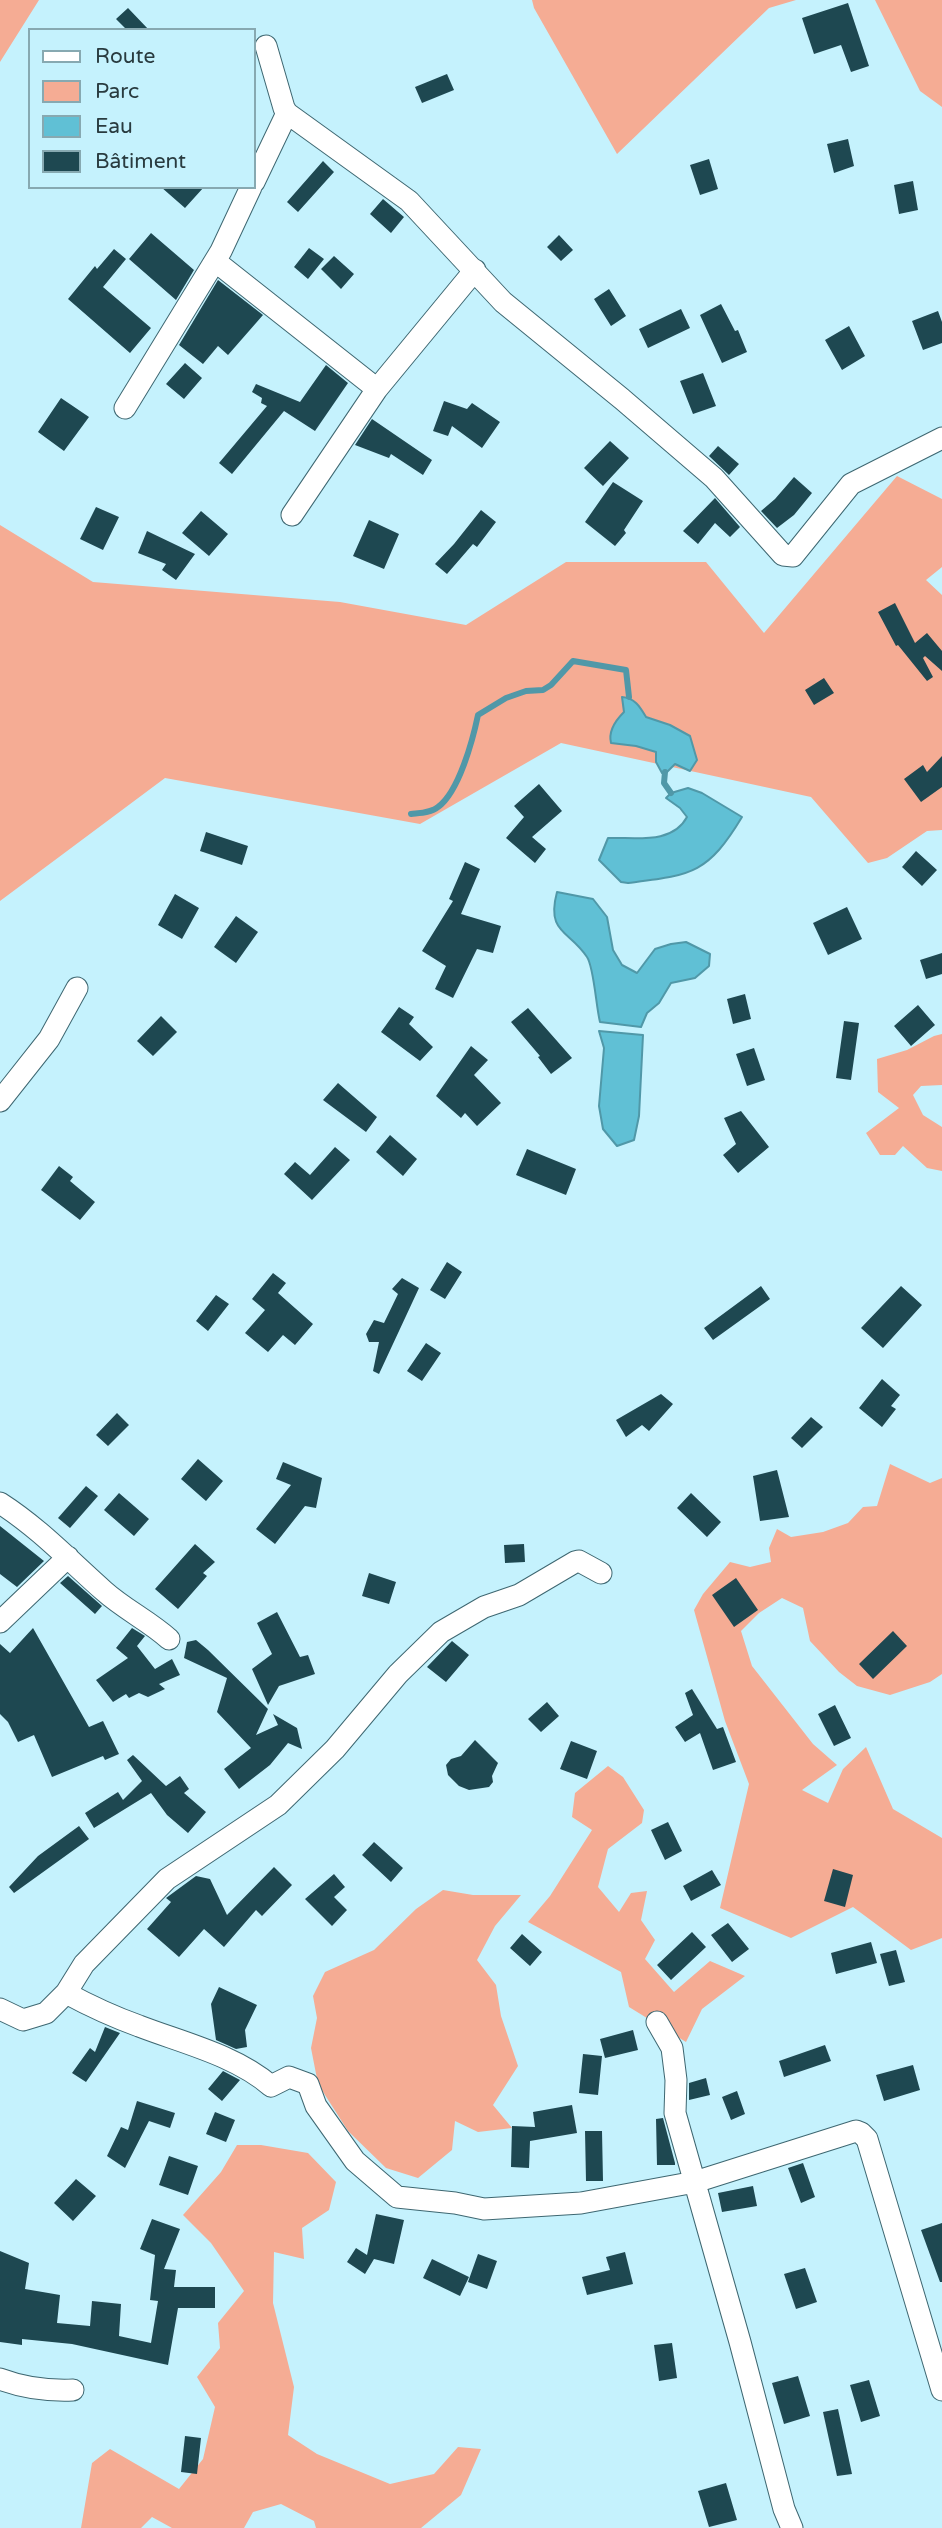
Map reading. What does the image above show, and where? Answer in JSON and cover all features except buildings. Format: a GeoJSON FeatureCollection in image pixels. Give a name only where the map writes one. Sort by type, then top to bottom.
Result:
{"type":"FeatureCollection","features":[{"type":"Feature","properties":{"kind":"street"},"geometry":{"type":"LineString","coordinates":[[266,46],[287,113],[409,201],[503,302],[714,478],[783,555],[793,556],[851,484],[942,438]]}},
{"type":"Feature","properties":{"kind":"street"},"geometry":{"type":"LineString","coordinates":[[256,178],[287,113]]}},
{"type":"Feature","properties":{"kind":"street"},"geometry":{"type":"LineString","coordinates":[[125,408],[215,261],[250,189]]}},
{"type":"Feature","properties":{"kind":"street"},"geometry":{"type":"LineString","coordinates":[[215,261],[377,389]]}},
{"type":"Feature","properties":{"kind":"street"},"geometry":{"type":"LineString","coordinates":[[292,515],[377,389],[475,270]]}},
{"type":"Feature","properties":{"kind":"street"},"geometry":{"type":"LineString","coordinates":[[0,1101],[49,1039],[77,988]]}},
{"type":"Feature","properties":{"kind":"street"},"geometry":{"type":"LineString","coordinates":[[0,1503],[25,1520],[106,1593],[169,1639]]}},
{"type":"Feature","properties":{"kind":"street"},"geometry":{"type":"LineString","coordinates":[[0,1622],[68,1557]]}},
{"type":"Feature","properties":{"kind":"street"},"geometry":{"type":"LineString","coordinates":[[0,2010],[28,2021],[46,2013],[66,1993],[84,1964],[149,1897],[167,1880],[278,1805],[335,1749],[398,1674],[447,1627],[484,1607],[519,1595],[575,1562],[579,1561],[601,1573]]}},
{"type":"Feature","properties":{"kind":"street"},"geometry":{"type":"LineString","coordinates":[[66,1993],[97,2009],[198,2047],[263,2078],[271,2085],[289,2077],[308,2084],[316,2106],[355,2161],[397,2197],[456,2203],[484,2209],[581,2203],[695,2182],[856,2131],[862,2133],[942,2389]]}},
{"type":"Feature","properties":{"kind":"street"},"geometry":{"type":"LineString","coordinates":[[657,2022],[671,2048],[676,2080],[675,2113],[784,2509],[792,2528]]}},
{"type":"Feature","properties":{"kind":"street"},"geometry":{"type":"LineString","coordinates":[[0,2379],[18,2386],[55,2391],[73,2390]]}},
{"type":"Feature","properties":{"kind":"green space"},"geometry":{"type":"Polygon","coordinates":[[[0,0],[39,0],[0,62],[0,0]]]}},
{"type":"Feature","properties":{"kind":"green space"},"geometry":{"type":"Polygon","coordinates":[[[532,0],[796,0],[769,8],[617,154],[534,8],[532,0]]]}},
{"type":"Feature","properties":{"kind":"green space"},"geometry":{"type":"Polygon","coordinates":[[[875,0],[942,0],[942,107],[920,91],[875,0]]]}},
{"type":"Feature","properties":{"kind":"green space"},"geometry":{"type":"Polygon","coordinates":[[[897,476],[942,499],[942,567],[926,580],[942,595],[942,830],[927,831],[887,858],[868,863],[811,797],[561,743],[420,824],[165,778],[0,901],[0,525],[93,582],[340,602],[466,625],[566,562],[706,562],[764,633],[897,476]]]}},
{"type":"Feature","properties":{"kind":"green space"},"geometry":{"type":"Polygon","coordinates":[[[942,1034],[942,1085],[921,1086],[913,1095],[923,1115],[942,1127],[942,1171],[927,1168],[903,1146],[895,1155],[880,1155],[866,1133],[899,1108],[878,1092],[877,1059],[907,1050],[942,1034]]]}},
{"type":"Feature","properties":{"kind":"green space"},"geometry":{"type":"Polygon","coordinates":[[[890,1464],[930,1483],[942,1478],[942,1674],[930,1682],[890,1695],[857,1686],[839,1672],[810,1641],[803,1608],[782,1598],[759,1613],[741,1631],[752,1666],[813,1744],[837,1765],[802,1790],[828,1803],[843,1769],[866,1747],[893,1809],[942,1838],[942,1938],[911,1950],[853,1907],[791,1938],[720,1908],[749,1784],[725,1721],[694,1610],[703,1594],[730,1562],[750,1567],[771,1562],[769,1548],[777,1529],[791,1537],[823,1532],[848,1523],[863,1507],[877,1506],[890,1464]]]}},
{"type":"Feature","properties":{"kind":"green space"},"geometry":{"type":"Polygon","coordinates":[[[608,1766],[623,1777],[644,1810],[642,1823],[608,1849],[598,1887],[619,1912],[631,1893],[647,1891],[641,1920],[655,1940],[645,1959],[674,1992],[710,1961],[745,1976],[702,2009],[686,2042],[629,2007],[621,1972],[528,1922],[550,1896],[592,1830],[572,1817],[575,1793],[608,1766]]]}},
{"type":"Feature","properties":{"kind":"green space"},"geometry":{"type":"Polygon","coordinates":[[[443,1890],[473,1895],[521,1895],[495,1926],[477,1960],[496,1985],[501,2016],[518,2066],[493,2105],[512,2128],[478,2132],[455,2121],[452,2150],[418,2178],[386,2168],[348,2131],[318,2084],[311,2048],[317,2018],[313,1996],[325,1972],[374,1950],[416,1909],[443,1890]]]}},
{"type":"Feature","properties":{"kind":"green space"},"geometry":{"type":"Polygon","coordinates":[[[237,2145],[261,2145],[308,2153],[336,2182],[329,2210],[302,2228],[304,2259],[274,2252],[273,2303],[294,2387],[288,2435],[317,2454],[390,2484],[434,2474],[458,2447],[481,2449],[461,2495],[421,2528],[316,2528],[314,2521],[281,2504],[253,2512],[244,2528],[172,2528],[152,2517],[141,2528],[81,2528],[92,2463],[110,2449],[179,2489],[203,2459],[215,2407],[197,2377],[220,2348],[218,2323],[244,2291],[211,2243],[183,2215],[221,2172],[237,2145]]]}},
{"type":"Feature","properties":{"kind":"water"},"geometry":{"type":"Polygon","coordinates":[[[622,697],[634,701],[646,717],[670,725],[690,736],[697,760],[690,771],[675,764],[662,773],[656,762],[656,752],[611,743],[612,730],[624,712],[622,697]]]}},
{"type":"Feature","properties":{"kind":"water"},"geometry":{"type":"Polygon","coordinates":[[[688,788],[702,793],[742,817],[730,836],[718,851],[695,869],[667,877],[621,882],[599,860],[608,838],[652,838],[672,832],[687,817],[666,798],[671,793],[688,788]]]}},
{"type":"Feature","properties":{"kind":"water"},"geometry":{"type":"Polygon","coordinates":[[[557,892],[593,899],[607,917],[613,950],[622,965],[637,973],[655,949],[686,942],[710,954],[709,966],[695,978],[671,983],[659,1003],[647,1013],[641,1027],[600,1022],[587,957],[557,923],[554,905],[557,892]]]}},
{"type":"Feature","properties":{"kind":"water"},"geometry":{"type":"Polygon","coordinates":[[[599,1031],[643,1035],[639,1116],[634,1140],[617,1146],[603,1129],[599,1106],[604,1048],[599,1031]]]}},
{"type":"Feature","properties":{"kind":"waterway"},"geometry":{"type":"LineString","coordinates":[[411,814],[435,809],[446,800],[459,778],[478,715],[506,698],[526,691],[543,690],[573,661],[626,670],[629,697]]}},
{"type":"Feature","properties":{"kind":"waterway"},"geometry":{"type":"LineString","coordinates":[[665,772],[664,783],[671,793]]}}]}
